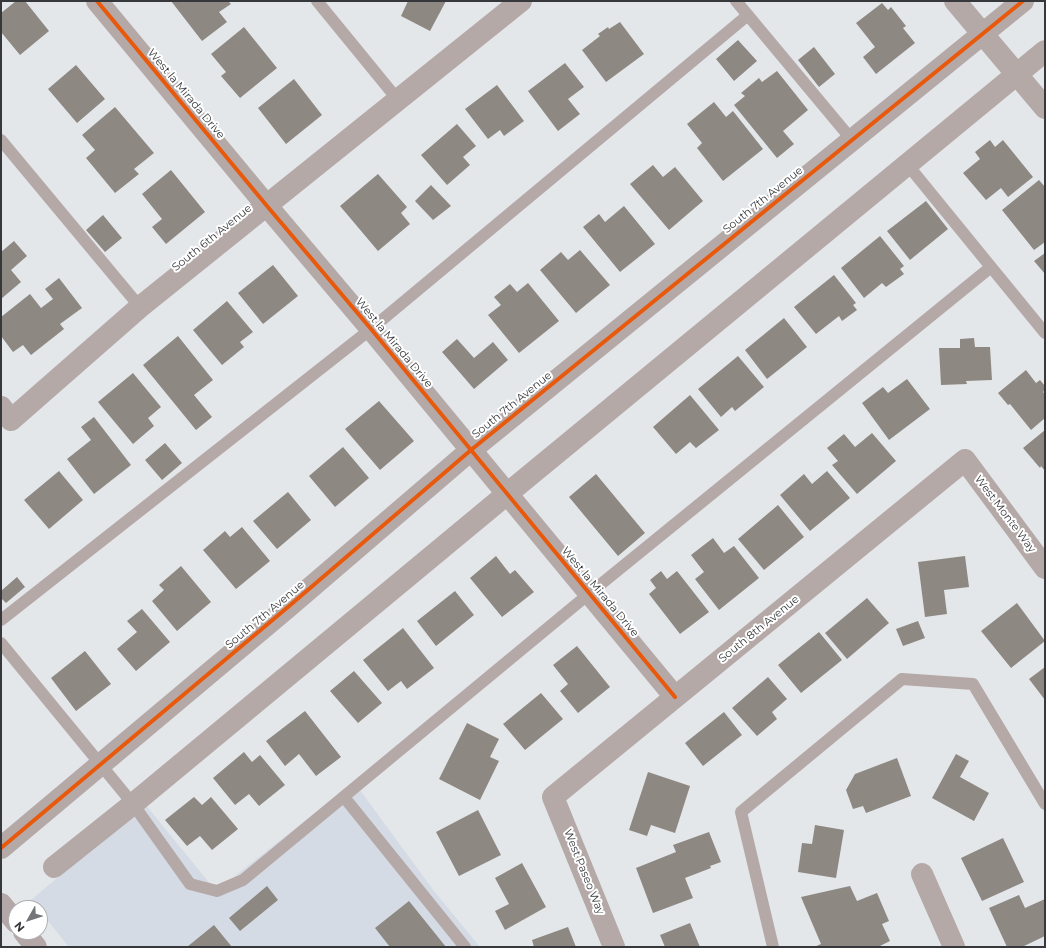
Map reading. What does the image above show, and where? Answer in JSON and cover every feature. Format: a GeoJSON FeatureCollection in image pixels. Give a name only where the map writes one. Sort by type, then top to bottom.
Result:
{"type":"FeatureCollection","features":[{"type":"Feature","properties":{"kind":"main road"},"geometry":{"type":"LineString","coordinates":[[1,904],[8,912]]}},
{"type":"Feature","properties":{"kind":"street","name":"West la Mirada Drive"},"geometry":{"type":"LineString","coordinates":[[97,1],[267,206],[371,328],[506,494],[590,593],[675,697]]}},
{"type":"Feature","properties":{"kind":"street","name":"South 6th Avenue"},"geometry":{"type":"LineString","coordinates":[[6,413],[140,308],[521,1]]}},
{"type":"Feature","properties":{"kind":"street"},"geometry":{"type":"LineString","coordinates":[[955,1],[1045,108]]}},
{"type":"Feature","properties":{"kind":"street","name":"South 7th Avenue"},"geometry":{"type":"LineString","coordinates":[[1,848],[288,607],[471,450],[1023,1]]}},
{"type":"Feature","properties":{"kind":"street"},"geometry":{"type":"LineString","coordinates":[[54,867],[133,804],[506,494],[1045,51]]}},
{"type":"Feature","properties":{"kind":"street","name":"West Monte Way"},"geometry":{"type":"LineString","coordinates":[[965,460],[1045,568]]}},
{"type":"Feature","properties":{"kind":"street","name":"South 8th Avenue"},"geometry":{"type":"LineString","coordinates":[[553,798],[965,460]]}},
{"type":"Feature","properties":{"kind":"street","name":"West Paseo Way"},"geometry":{"type":"LineString","coordinates":[[553,798],[614,947]]}},
{"type":"Feature","properties":{"kind":"street"},"geometry":{"type":"LineString","coordinates":[[922,874],[954,947]]}},
{"type":"Feature","properties":{"kind":"lane"},"geometry":{"type":"LineString","coordinates":[[317,1],[398,100]]}},
{"type":"Feature","properties":{"kind":"lane"},"geometry":{"type":"LineString","coordinates":[[736,1],[852,140]]}},
{"type":"Feature","properties":{"kind":"lane"},"geometry":{"type":"LineString","coordinates":[[1,620],[371,328],[748,15]]}},
{"type":"Feature","properties":{"kind":"lane"},"geometry":{"type":"LineString","coordinates":[[1,140],[140,308]]}},
{"type":"Feature","properties":{"kind":"lane"},"geometry":{"type":"LineString","coordinates":[[907,164],[1045,333]]}},
{"type":"Feature","properties":{"kind":"lane"},"geometry":{"type":"LineString","coordinates":[[1,643],[133,804],[190,884],[216,891],[243,880],[590,593],[991,267]]}},
{"type":"Feature","properties":{"kind":"lane"},"geometry":{"type":"LineString","coordinates":[[773,947],[741,812],[902,679],[972,684],[1045,804]]}},
{"type":"Feature","properties":{"kind":"lane"},"geometry":{"type":"LineString","coordinates":[[344,797],[465,947]]}},
{"type":"Feature","properties":{"kind":"shaded area"},"geometry":{"type":"Polygon","coordinates":[[[354,782],[434,891],[480,947],[69,947],[48,921],[48,900],[31,900],[145,804],[216,891],[354,782]]]}},
{"type":"Feature","properties":{"kind":"building"},"geometry":{"type":"Polygon","coordinates":[[[16,1],[25,1],[49,31],[20,55],[1,32],[1,13],[16,1]]]}},
{"type":"Feature","properties":{"kind":"building"},"geometry":{"type":"Polygon","coordinates":[[[171,1],[228,1],[231,4],[219,12],[227,22],[202,41],[171,1]]]}},
{"type":"Feature","properties":{"kind":"building"},"geometry":{"type":"Polygon","coordinates":[[[408,1],[446,1],[430,31],[401,16],[408,1]]]}},
{"type":"Feature","properties":{"kind":"building"},"geometry":{"type":"Polygon","coordinates":[[[882,3],[888,10],[891,7],[906,26],[903,28],[915,43],[876,74],[863,57],[875,47],[856,23],[882,3]]]}},
{"type":"Feature","properties":{"kind":"building"},"geometry":{"type":"Polygon","coordinates":[[[620,22],[644,54],[606,82],[582,50],[600,36],[598,34],[608,27],[609,29],[620,22]]]}},
{"type":"Feature","properties":{"kind":"building"},"geometry":{"type":"Polygon","coordinates":[[[244,27],[277,68],[240,98],[221,76],[226,72],[211,54],[244,27]]]}},
{"type":"Feature","properties":{"kind":"building"},"geometry":{"type":"Polygon","coordinates":[[[738,40],[757,61],[734,81],[716,59],[738,40]]]}},
{"type":"Feature","properties":{"kind":"building"},"geometry":{"type":"Polygon","coordinates":[[[814,47],[835,74],[819,87],[798,60],[814,47]]]}},
{"type":"Feature","properties":{"kind":"building"},"geometry":{"type":"Polygon","coordinates":[[[565,63],[584,87],[568,99],[580,114],[558,131],[528,91],[565,63]]]}},
{"type":"Feature","properties":{"kind":"building"},"geometry":{"type":"Polygon","coordinates":[[[76,65],[105,99],[77,123],[48,89],[76,65]]]}},
{"type":"Feature","properties":{"kind":"building"},"geometry":{"type":"Polygon","coordinates":[[[777,71],[808,110],[783,131],[794,144],[777,158],[734,105],[745,96],[741,93],[759,78],[762,82],[777,71]]]}},
{"type":"Feature","properties":{"kind":"building"},"geometry":{"type":"Polygon","coordinates":[[[294,79],[322,115],[286,144],[258,108],[294,79]]]}},
{"type":"Feature","properties":{"kind":"building"},"geometry":{"type":"Polygon","coordinates":[[[497,85],[524,121],[504,136],[500,130],[488,139],[465,109],[497,85]]]}},
{"type":"Feature","properties":{"kind":"building"},"geometry":{"type":"Polygon","coordinates":[[[714,102],[726,117],[733,111],[763,149],[723,181],[697,148],[702,143],[687,124],[714,102]]]}},
{"type":"Feature","properties":{"kind":"building"},"geometry":{"type":"Polygon","coordinates":[[[115,107],[154,153],[134,169],[139,174],[115,193],[86,158],[95,150],[82,135],[115,107]]]}},
{"type":"Feature","properties":{"kind":"building"},"geometry":{"type":"Polygon","coordinates":[[[457,124],[476,146],[463,157],[470,165],[447,185],[421,155],[457,124]]]}},
{"type":"Feature","properties":{"kind":"building"},"geometry":{"type":"Polygon","coordinates":[[[990,140],[995,147],[1003,140],[1033,177],[1008,197],[1001,188],[986,200],[963,173],[980,159],[975,152],[990,140]]]}},
{"type":"Feature","properties":{"kind":"building"},"geometry":{"type":"Polygon","coordinates":[[[653,165],[663,177],[675,167],[703,201],[669,230],[630,184],[653,165]]]}},
{"type":"Feature","properties":{"kind":"building"},"geometry":{"type":"Polygon","coordinates":[[[171,170],[205,212],[166,244],[152,227],[162,219],[142,194],[171,170]]]}},
{"type":"Feature","properties":{"kind":"building"},"geometry":{"type":"Polygon","coordinates":[[[378,174],[407,207],[401,213],[410,224],[378,251],[340,206],[378,174]]]}},
{"type":"Feature","properties":{"kind":"building"},"geometry":{"type":"Polygon","coordinates":[[[1039,180],[1045,187],[1045,242],[1034,250],[1002,210],[1039,180]]]}},
{"type":"Feature","properties":{"kind":"building"},"geometry":{"type":"Polygon","coordinates":[[[431,185],[451,206],[433,220],[415,201],[431,185]]]}},
{"type":"Feature","properties":{"kind":"building"},"geometry":{"type":"Polygon","coordinates":[[[926,201],[948,229],[910,260],[887,231],[926,201]]]}},
{"type":"Feature","properties":{"kind":"building"},"geometry":{"type":"Polygon","coordinates":[[[624,206],[655,244],[620,272],[583,227],[599,214],[605,222],[624,206]]]}},
{"type":"Feature","properties":{"kind":"building"},"geometry":{"type":"Polygon","coordinates":[[[103,215],[122,238],[105,252],[86,230],[103,215]]]}},
{"type":"Feature","properties":{"kind":"building"},"geometry":{"type":"Polygon","coordinates":[[[880,236],[904,266],[900,269],[904,274],[886,287],[882,283],[864,298],[841,268],[880,236]]]}},
{"type":"Feature","properties":{"kind":"building"},"geometry":{"type":"Polygon","coordinates":[[[14,241],[27,256],[11,270],[21,282],[1,299],[1,252],[14,241]]]}},
{"type":"Feature","properties":{"kind":"building"},"geometry":{"type":"Polygon","coordinates":[[[580,250],[610,285],[576,313],[540,270],[561,252],[568,260],[580,250]]]}},
{"type":"Feature","properties":{"kind":"building"},"geometry":{"type":"Polygon","coordinates":[[[1045,253],[1045,274],[1034,261],[1045,253]]]}},
{"type":"Feature","properties":{"kind":"building"},"geometry":{"type":"Polygon","coordinates":[[[273,265],[298,296],[263,324],[238,293],[273,265]]]}},
{"type":"Feature","properties":{"kind":"building"},"geometry":{"type":"Polygon","coordinates":[[[834,275],[856,303],[853,305],[857,310],[842,321],[839,316],[816,334],[794,307],[834,275]]]}},
{"type":"Feature","properties":{"kind":"building"},"geometry":{"type":"Polygon","coordinates":[[[59,278],[82,308],[60,324],[64,329],[31,355],[23,345],[13,352],[1,336],[1,317],[30,294],[41,308],[53,299],[45,289],[59,278]]]}},
{"type":"Feature","properties":{"kind":"building"},"geometry":{"type":"Polygon","coordinates":[[[528,283],[559,321],[519,353],[488,315],[501,305],[494,297],[510,284],[517,292],[528,283]]]}},
{"type":"Feature","properties":{"kind":"building"},"geometry":{"type":"Polygon","coordinates":[[[227,301],[253,332],[240,342],[244,347],[222,365],[193,330],[227,301]]]}},
{"type":"Feature","properties":{"kind":"building"},"geometry":{"type":"Polygon","coordinates":[[[784,318],[807,347],[767,379],[745,350],[784,318]]]}},
{"type":"Feature","properties":{"kind":"building"},"geometry":{"type":"Polygon","coordinates":[[[178,336],[213,380],[194,395],[212,417],[196,430],[143,365],[178,336]]]}},
{"type":"Feature","properties":{"kind":"building"},"geometry":{"type":"Polygon","coordinates":[[[974,338],[975,347],[990,347],[992,380],[966,381],[967,384],[941,385],[939,348],[960,348],[960,339],[974,338]]]}},
{"type":"Feature","properties":{"kind":"building"},"geometry":{"type":"Polygon","coordinates":[[[457,339],[474,358],[493,342],[508,360],[474,389],[442,352],[457,339]]]}},
{"type":"Feature","properties":{"kind":"building"},"geometry":{"type":"Polygon","coordinates":[[[738,356],[764,387],[735,411],[732,407],[721,417],[698,389],[738,356]]]}},
{"type":"Feature","properties":{"kind":"building"},"geometry":{"type":"Polygon","coordinates":[[[1026,370],[1036,383],[1040,380],[1045,386],[1045,390],[1043,392],[1045,394],[1045,418],[1031,430],[1010,404],[1008,405],[998,393],[1026,370]]]}},
{"type":"Feature","properties":{"kind":"building"},"geometry":{"type":"Polygon","coordinates":[[[133,373],[161,407],[148,418],[154,426],[133,444],[98,402],[133,373]]]}},
{"type":"Feature","properties":{"kind":"building"},"geometry":{"type":"Polygon","coordinates":[[[907,379],[930,409],[889,440],[862,403],[883,387],[888,393],[907,379]]]}},
{"type":"Feature","properties":{"kind":"building"},"geometry":{"type":"Polygon","coordinates":[[[690,395],[719,430],[696,448],[690,442],[676,454],[653,427],[690,395]]]}},
{"type":"Feature","properties":{"kind":"building"},"geometry":{"type":"Polygon","coordinates":[[[379,401],[414,441],[380,470],[345,429],[379,401]]]}},
{"type":"Feature","properties":{"kind":"building"},"geometry":{"type":"Polygon","coordinates":[[[94,417],[131,465],[94,494],[67,459],[91,440],[81,427],[94,417]]]}},
{"type":"Feature","properties":{"kind":"building"},"geometry":{"type":"Polygon","coordinates":[[[1045,430],[1045,471],[1041,466],[1040,468],[1023,448],[1045,430]]]}},
{"type":"Feature","properties":{"kind":"building"},"geometry":{"type":"Polygon","coordinates":[[[872,433],[896,461],[857,494],[832,465],[838,461],[827,448],[844,434],[855,447],[872,433]]]}},
{"type":"Feature","properties":{"kind":"building"},"geometry":{"type":"Polygon","coordinates":[[[165,443],[182,463],[162,480],[145,460],[165,443]]]}},
{"type":"Feature","properties":{"kind":"building"},"geometry":{"type":"Polygon","coordinates":[[[343,447],[369,478],[335,507],[309,476],[343,447]]]}},
{"type":"Feature","properties":{"kind":"building"},"geometry":{"type":"Polygon","coordinates":[[[59,471],[83,500],[49,529],[24,500],[59,471]]]}},
{"type":"Feature","properties":{"kind":"building"},"geometry":{"type":"Polygon","coordinates":[[[827,471],[850,498],[810,531],[780,495],[804,474],[812,484],[827,471]]]}},
{"type":"Feature","properties":{"kind":"building"},"geometry":{"type":"Polygon","coordinates":[[[596,474],[645,533],[618,556],[569,497],[596,474]]]}},
{"type":"Feature","properties":{"kind":"building"},"geometry":{"type":"Polygon","coordinates":[[[288,492],[311,520],[277,549],[253,521],[288,492]]]}},
{"type":"Feature","properties":{"kind":"building"},"geometry":{"type":"Polygon","coordinates":[[[778,505],[804,537],[764,570],[738,539],[778,505]]]}},
{"type":"Feature","properties":{"kind":"building"},"geometry":{"type":"Polygon","coordinates":[[[242,527],[270,561],[236,589],[203,550],[225,531],[230,537],[242,527]]]}},
{"type":"Feature","properties":{"kind":"building"},"geometry":{"type":"Polygon","coordinates":[[[713,538],[724,553],[734,546],[759,578],[719,610],[695,579],[704,572],[691,555],[713,538]]]}},
{"type":"Feature","properties":{"kind":"building"},"geometry":{"type":"Polygon","coordinates":[[[496,556],[510,574],[515,570],[534,592],[502,617],[470,578],[496,556]]]}},
{"type":"Feature","properties":{"kind":"building"},"geometry":{"type":"Polygon","coordinates":[[[965,556],[969,587],[944,590],[947,614],[925,617],[918,562],[965,556]]]}},
{"type":"Feature","properties":{"kind":"building"},"geometry":{"type":"Polygon","coordinates":[[[181,566],[211,602],[177,631],[152,601],[164,590],[159,585],[181,566]]]}},
{"type":"Feature","properties":{"kind":"building"},"geometry":{"type":"Polygon","coordinates":[[[661,571],[667,579],[677,571],[709,612],[680,634],[649,594],[656,588],[650,580],[661,571]]]}},
{"type":"Feature","properties":{"kind":"building"},"geometry":{"type":"Polygon","coordinates":[[[17,577],[25,587],[6,603],[1,598],[1,591],[17,577]]]}},
{"type":"Feature","properties":{"kind":"building"},"geometry":{"type":"Polygon","coordinates":[[[455,591],[474,615],[436,646],[417,621],[455,591]]]}},
{"type":"Feature","properties":{"kind":"building"},"geometry":{"type":"Polygon","coordinates":[[[867,598],[889,623],[847,659],[825,633],[867,598]]]}},
{"type":"Feature","properties":{"kind":"building"},"geometry":{"type":"Polygon","coordinates":[[[1017,603],[1045,641],[1011,668],[981,631],[1017,603]]]}},
{"type":"Feature","properties":{"kind":"building"},"geometry":{"type":"Polygon","coordinates":[[[142,609],[170,642],[136,671],[117,649],[137,632],[127,621],[142,609]]]}},
{"type":"Feature","properties":{"kind":"building"},"geometry":{"type":"Polygon","coordinates":[[[918,621],[925,638],[903,646],[896,629],[918,621]]]}},
{"type":"Feature","properties":{"kind":"building"},"geometry":{"type":"Polygon","coordinates":[[[403,628],[434,668],[407,689],[401,681],[388,691],[363,660],[403,628]]]}},
{"type":"Feature","properties":{"kind":"building"},"geometry":{"type":"Polygon","coordinates":[[[819,632],[842,660],[801,693],[778,665],[819,632]]]}},
{"type":"Feature","properties":{"kind":"building"},"geometry":{"type":"Polygon","coordinates":[[[577,646],[610,687],[578,713],[560,691],[568,684],[553,665],[577,646]]]}},
{"type":"Feature","properties":{"kind":"building"},"geometry":{"type":"Polygon","coordinates":[[[85,651],[111,684],[76,711],[51,678],[85,651]]]}},
{"type":"Feature","properties":{"kind":"building"},"geometry":{"type":"Polygon","coordinates":[[[1045,667],[1045,700],[1029,679],[1045,667]]]}},
{"type":"Feature","properties":{"kind":"building"},"geometry":{"type":"Polygon","coordinates":[[[354,671],[382,703],[358,723],[330,691],[354,671]]]}},
{"type":"Feature","properties":{"kind":"building"},"geometry":{"type":"Polygon","coordinates":[[[768,677],[787,699],[772,712],[777,719],[757,736],[732,708],[768,677]]]}},
{"type":"Feature","properties":{"kind":"building"},"geometry":{"type":"Polygon","coordinates":[[[541,693],[563,719],[525,750],[503,724],[541,693]]]}},
{"type":"Feature","properties":{"kind":"building"},"geometry":{"type":"Polygon","coordinates":[[[305,711],[341,757],[316,776],[299,754],[285,766],[266,741],[305,711]]]}},
{"type":"Feature","properties":{"kind":"building"},"geometry":{"type":"Polygon","coordinates":[[[724,712],[742,735],[703,766],[685,743],[724,712]]]}},
{"type":"Feature","properties":{"kind":"building"},"geometry":{"type":"Polygon","coordinates":[[[467,723],[499,739],[490,757],[499,761],[480,800],[439,779],[467,723]]]}},
{"type":"Feature","properties":{"kind":"building"},"geometry":{"type":"Polygon","coordinates":[[[244,752],[252,762],[260,755],[285,785],[259,806],[249,794],[235,805],[213,778],[244,752]]]}},
{"type":"Feature","properties":{"kind":"building"},"geometry":{"type":"Polygon","coordinates":[[[956,754],[969,761],[960,777],[989,793],[974,821],[932,798],[956,754]]]}},
{"type":"Feature","properties":{"kind":"building"},"geometry":{"type":"Polygon","coordinates":[[[897,758],[911,796],[866,813],[863,806],[853,809],[846,790],[855,774],[897,758]]]}},
{"type":"Feature","properties":{"kind":"building"},"geometry":{"type":"Polygon","coordinates":[[[648,772],[690,786],[675,833],[651,825],[647,836],[629,830],[648,772]]]}},
{"type":"Feature","properties":{"kind":"building"},"geometry":{"type":"Polygon","coordinates":[[[194,797],[202,805],[211,797],[238,829],[212,850],[200,836],[187,846],[165,820],[194,797]]]}},
{"type":"Feature","properties":{"kind":"building"},"geometry":{"type":"Polygon","coordinates":[[[478,810],[501,855],[459,876],[436,832],[478,810]]]}},
{"type":"Feature","properties":{"kind":"building"},"geometry":{"type":"Polygon","coordinates":[[[815,825],[844,830],[836,878],[798,872],[802,843],[812,844],[815,825]]]}},
{"type":"Feature","properties":{"kind":"building"},"geometry":{"type":"Polygon","coordinates":[[[709,832],[721,862],[710,866],[711,868],[685,878],[693,898],[653,913],[636,868],[676,852],[673,845],[709,832]]]}},
{"type":"Feature","properties":{"kind":"building"},"geometry":{"type":"Polygon","coordinates":[[[1003,838],[1024,882],[982,901],[961,858],[1003,838]]]}},
{"type":"Feature","properties":{"kind":"building"},"geometry":{"type":"Polygon","coordinates":[[[522,863],[546,907],[505,930],[495,911],[509,904],[495,878],[522,863]]]}},
{"type":"Feature","properties":{"kind":"building"},"geometry":{"type":"Polygon","coordinates":[[[267,886],[278,900],[240,931],[229,918],[267,886]]]}},
{"type":"Feature","properties":{"kind":"building"},"geometry":{"type":"Polygon","coordinates":[[[850,886],[857,901],[877,893],[889,921],[882,924],[890,941],[878,947],[814,947],[821,944],[801,897],[850,886]]]}},
{"type":"Feature","properties":{"kind":"building"},"geometry":{"type":"Polygon","coordinates":[[[1019,895],[1025,908],[1045,899],[1045,936],[1022,947],[1007,947],[989,908],[1019,895]]]}},
{"type":"Feature","properties":{"kind":"building"},"geometry":{"type":"Polygon","coordinates":[[[409,901],[446,947],[390,947],[375,928],[409,901]]]}},
{"type":"Feature","properties":{"kind":"building"},"geometry":{"type":"Polygon","coordinates":[[[690,923],[700,947],[665,947],[660,935],[690,923]]]}},
{"type":"Feature","properties":{"kind":"building"},"geometry":{"type":"Polygon","coordinates":[[[214,925],[232,947],[187,947],[214,925]]]}},
{"type":"Feature","properties":{"kind":"building"},"geometry":{"type":"Polygon","coordinates":[[[568,927],[576,947],[534,947],[532,940],[568,927]]]}},
{"type":"Feature","properties":{"kind":"cycle path"},"geometry":{"type":"LineString","coordinates":[[97,1],[371,329],[675,697]]}},
{"type":"Feature","properties":{"kind":"cycle path"},"geometry":{"type":"LineString","coordinates":[[1,848],[288,607],[471,450],[1023,1]]}}]}
